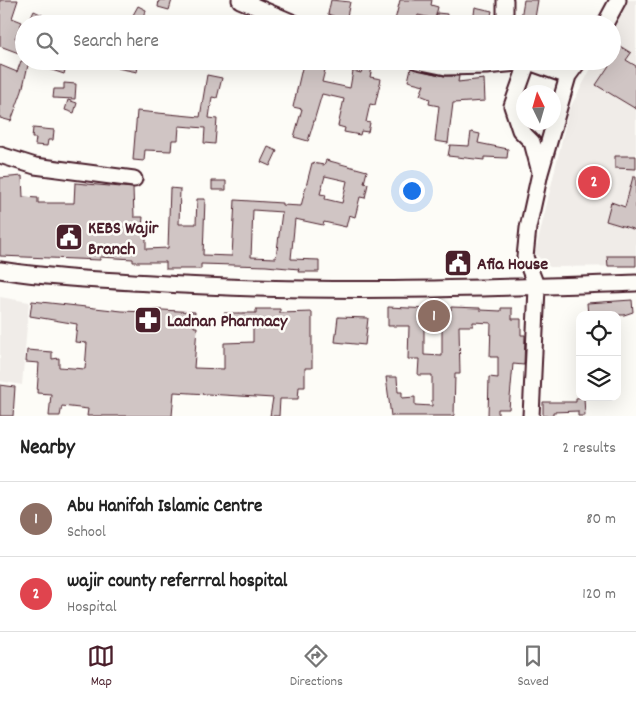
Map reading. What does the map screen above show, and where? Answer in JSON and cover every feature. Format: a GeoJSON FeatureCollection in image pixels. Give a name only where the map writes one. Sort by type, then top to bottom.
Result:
{"type":"FeatureCollection","features":[{"type":"Feature","properties":{"kind":"street"},"geometry":{"type":"LineString","coordinates":[[240,0],[275,15]]}},
{"type":"Feature","properties":{"kind":"street"},"geometry":{"type":"LineString","coordinates":[[506,0],[506,15]]}},
{"type":"Feature","properties":{"kind":"street"},"geometry":{"type":"LineString","coordinates":[[610,15],[618,0]]}},
{"type":"Feature","properties":{"kind":"street"},"geometry":{"type":"LineString","coordinates":[[525,70],[512,106],[520,130],[532,142],[540,173]]}},
{"type":"Feature","properties":{"kind":"street"},"geometry":{"type":"LineString","coordinates":[[551,70],[568,76]]}},
{"type":"Feature","properties":{"kind":"street"},"geometry":{"type":"LineString","coordinates":[[531,416],[537,288],[525,257],[532,207],[540,173],[568,76],[572,70]]}},
{"type":"Feature","properties":{"kind":"street"},"geometry":{"type":"LineString","coordinates":[[0,155],[35,166],[134,179]]}},
{"type":"Feature","properties":{"kind":"street"},"geometry":{"type":"LineString","coordinates":[[0,270],[33,275],[213,287],[403,291],[537,288],[636,283]]}},
{"type":"Feature","properties":{"kind":"shaded area"},"geometry":{"type":"Polygon","coordinates":[[[627,0],[636,0],[636,266],[550,267],[535,254],[569,110],[590,70],[621,70],[621,15],[619,15],[627,0]]]}},
{"type":"Feature","properties":{"kind":"shaded area"},"geometry":{"type":"Polygon","coordinates":[[[0,297],[29,302],[22,385],[0,381],[0,297]]]}},
{"type":"Feature","properties":{"kind":"building"},"geometry":{"type":"Polygon","coordinates":[[[0,0],[18,0],[12,18],[15,19],[15,52],[0,46],[0,0]]]}},
{"type":"Feature","properties":{"kind":"building"},"geometry":{"type":"Polygon","coordinates":[[[159,0],[172,0],[169,10],[158,7],[159,0]]]}},
{"type":"Feature","properties":{"kind":"building"},"geometry":{"type":"Polygon","coordinates":[[[331,0],[350,2],[347,15],[328,14],[331,0]]]}},
{"type":"Feature","properties":{"kind":"building"},"geometry":{"type":"Polygon","coordinates":[[[400,0],[432,0],[431,5],[438,7],[436,15],[396,15],[400,0]]]}},
{"type":"Feature","properties":{"kind":"building"},"geometry":{"type":"Polygon","coordinates":[[[524,0],[538,0],[536,15],[522,15],[524,0]]]}},
{"type":"Feature","properties":{"kind":"building"},"geometry":{"type":"Polygon","coordinates":[[[138,6],[146,10],[145,15],[133,15],[138,6]]]}},
{"type":"Feature","properties":{"kind":"building"},"geometry":{"type":"Polygon","coordinates":[[[475,7],[492,11],[491,15],[474,15],[475,7]]]}},
{"type":"Feature","properties":{"kind":"building"},"geometry":{"type":"Polygon","coordinates":[[[34,11],[42,15],[32,15],[34,11]]]}},
{"type":"Feature","properties":{"kind":"building"},"geometry":{"type":"Polygon","coordinates":[[[621,47],[631,53],[626,60],[636,66],[636,109],[596,85],[606,70],[621,70],[621,47]]]}},
{"type":"Feature","properties":{"kind":"building"},"geometry":{"type":"Polygon","coordinates":[[[0,65],[17,72],[18,70],[27,70],[22,91],[11,121],[0,118],[0,65]]]}},
{"type":"Feature","properties":{"kind":"building"},"geometry":{"type":"Polygon","coordinates":[[[52,70],[65,70],[64,74],[52,70]]]}},
{"type":"Feature","properties":{"kind":"building"},"geometry":{"type":"Polygon","coordinates":[[[302,70],[325,70],[322,82],[350,88],[353,71],[361,73],[362,70],[372,70],[370,77],[381,79],[375,105],[370,104],[366,122],[370,123],[368,132],[361,131],[360,135],[344,132],[345,128],[338,126],[344,99],[322,94],[308,141],[294,137],[302,109],[293,107],[302,70]]]}},
{"type":"Feature","properties":{"kind":"building"},"geometry":{"type":"Polygon","coordinates":[[[411,70],[419,70],[444,76],[459,76],[458,82],[484,79],[485,101],[453,103],[448,143],[435,141],[439,106],[429,104],[430,99],[420,95],[424,85],[408,81],[411,70]]]}},
{"type":"Feature","properties":{"kind":"building"},"geometry":{"type":"Polygon","coordinates":[[[207,75],[222,78],[217,98],[212,97],[209,118],[217,119],[215,144],[204,143],[205,128],[179,126],[178,140],[172,140],[171,151],[145,150],[144,161],[133,160],[137,111],[200,117],[207,75]]]}},
{"type":"Feature","properties":{"kind":"building"},"geometry":{"type":"Polygon","coordinates":[[[64,83],[76,84],[75,99],[53,98],[54,89],[64,89],[64,83]]]}},
{"type":"Feature","properties":{"kind":"building"},"geometry":{"type":"Polygon","coordinates":[[[68,100],[77,103],[74,113],[65,110],[68,100]]]}},
{"type":"Feature","properties":{"kind":"building"},"geometry":{"type":"Polygon","coordinates":[[[33,128],[54,130],[53,140],[48,140],[47,146],[35,145],[36,138],[32,138],[33,128]]]}},
{"type":"Feature","properties":{"kind":"building"},"geometry":{"type":"Polygon","coordinates":[[[471,132],[480,134],[478,143],[508,149],[507,158],[484,157],[484,160],[448,156],[450,145],[469,146],[471,132]]]}},
{"type":"Feature","properties":{"kind":"building"},"geometry":{"type":"Polygon","coordinates":[[[268,147],[277,151],[270,166],[261,162],[268,147]]]}},
{"type":"Feature","properties":{"kind":"building"},"geometry":{"type":"Polygon","coordinates":[[[615,156],[636,156],[636,169],[615,168],[615,156]]]}},
{"type":"Feature","properties":{"kind":"building"},"geometry":{"type":"Polygon","coordinates":[[[326,160],[367,171],[364,183],[368,184],[365,198],[360,197],[355,217],[349,215],[346,227],[324,222],[323,225],[295,219],[291,259],[319,260],[319,272],[298,272],[299,269],[266,266],[201,264],[201,269],[166,269],[166,262],[133,262],[133,259],[100,257],[100,260],[0,256],[0,178],[22,176],[23,197],[38,198],[38,203],[74,203],[75,183],[133,188],[134,217],[143,217],[142,228],[146,228],[146,249],[168,248],[170,188],[180,189],[179,224],[196,224],[197,199],[205,199],[203,255],[232,256],[235,200],[301,206],[312,163],[324,165],[326,160]],[[325,176],[320,194],[326,195],[325,199],[342,203],[347,181],[325,176]],[[253,210],[251,257],[276,258],[282,212],[253,210]]]}},
{"type":"Feature","properties":{"kind":"building"},"geometry":{"type":"Polygon","coordinates":[[[633,177],[636,177],[636,230],[606,221],[611,202],[625,207],[633,177]]]}},
{"type":"Feature","properties":{"kind":"building"},"geometry":{"type":"Polygon","coordinates":[[[212,181],[226,181],[226,190],[212,190],[212,181]]]}},
{"type":"Feature","properties":{"kind":"building"},"geometry":{"type":"Polygon","coordinates":[[[607,256],[636,256],[636,266],[608,266],[607,256]]]}},
{"type":"Feature","properties":{"kind":"building"},"geometry":{"type":"Polygon","coordinates":[[[632,300],[633,312],[621,315],[621,311],[588,311],[587,303],[632,300]]]}},
{"type":"Feature","properties":{"kind":"building"},"geometry":{"type":"Polygon","coordinates":[[[32,301],[122,311],[146,312],[147,309],[195,312],[194,327],[197,327],[194,368],[224,369],[224,343],[253,342],[253,323],[223,321],[224,313],[256,313],[256,309],[280,309],[280,313],[312,312],[312,368],[305,368],[305,387],[299,387],[298,399],[280,399],[279,416],[270,416],[273,398],[174,392],[172,416],[87,416],[88,409],[62,406],[60,416],[49,416],[51,394],[37,393],[39,363],[26,362],[27,350],[52,352],[52,359],[59,358],[59,367],[85,369],[87,343],[75,342],[77,324],[30,316],[32,301]]]}},
{"type":"Feature","properties":{"kind":"building"},"geometry":{"type":"Polygon","coordinates":[[[388,307],[451,310],[451,307],[480,308],[480,310],[501,311],[501,308],[512,308],[512,319],[521,319],[521,335],[525,335],[524,365],[513,364],[509,409],[498,409],[498,416],[488,416],[489,377],[498,378],[498,357],[490,357],[491,323],[473,322],[473,326],[459,326],[460,374],[455,374],[454,416],[391,416],[386,377],[397,377],[398,392],[402,392],[402,398],[415,397],[415,405],[432,406],[432,375],[418,375],[419,359],[408,359],[409,326],[388,326],[388,307]],[[424,324],[424,355],[442,356],[442,324],[424,324]]]}},
{"type":"Feature","properties":{"kind":"building"},"geometry":{"type":"Polygon","coordinates":[[[338,317],[368,318],[365,345],[335,342],[338,317]]]}},
{"type":"Feature","properties":{"kind":"building"},"geometry":{"type":"Polygon","coordinates":[[[0,385],[15,387],[13,416],[0,416],[0,385]]]}},
{"type":"Feature","properties":{"kind":"building"},"geometry":{"type":"Polygon","coordinates":[[[584,401],[585,416],[578,416],[578,411],[553,412],[553,416],[543,416],[543,402],[584,401]]]}},
{"type":"Feature","properties":{"kind":"place","name":"wajir county referrral hospital"},"geometry":{"type":"Point","coordinates":[594,182]}},
{"type":"Feature","properties":{"kind":"place","name":"KEBS Wajir Branch"},"geometry":{"type":"Point","coordinates":[69,237]}},
{"type":"Feature","properties":{"kind":"place","name":"Afia House"},"geometry":{"type":"Point","coordinates":[458,263]}},
{"type":"Feature","properties":{"kind":"place","name":"Abu Hanifah Islamic Centre"},"geometry":{"type":"Point","coordinates":[434,316]}},
{"type":"Feature","properties":{"kind":"place","name":"Ladnan Pharmacy"},"geometry":{"type":"Point","coordinates":[148,320]}}]}
